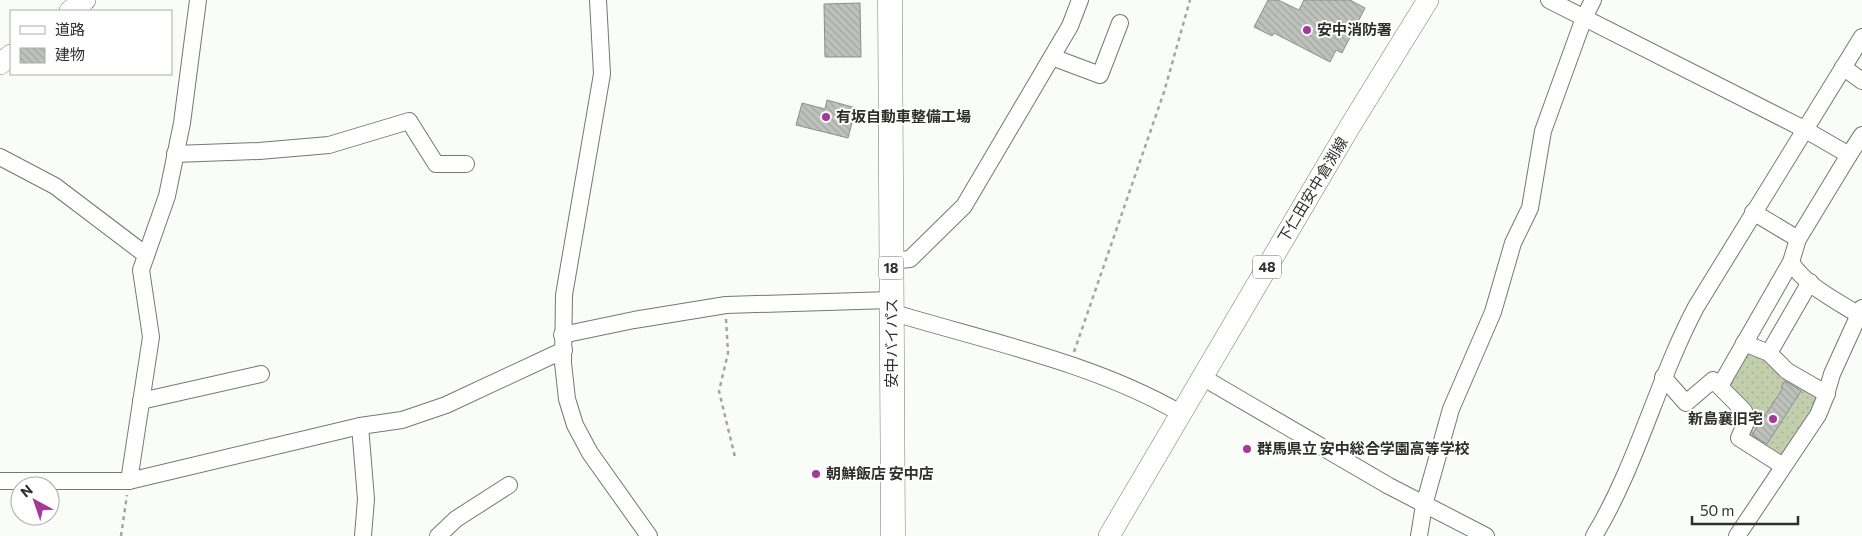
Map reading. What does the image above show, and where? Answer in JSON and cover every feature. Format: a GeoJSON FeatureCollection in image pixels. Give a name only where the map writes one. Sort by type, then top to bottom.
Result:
{"type":"FeatureCollection","features":[{"type":"Feature","properties":{"kind":"highway","name":"安中バイパス"},"geometry":{"type":"LineString","coordinates":[[890,0],[893,536]]}},
{"type":"Feature","properties":{"kind":"main road"},"geometry":{"type":"LineString","coordinates":[[71,10],[85,0]]}},
{"type":"Feature","properties":{"kind":"main road","name":"下仁田安中倉渕線"},"geometry":{"type":"LineString","coordinates":[[1109,536],[1180,413],[1428,0]]}},
{"type":"Feature","properties":{"kind":"main road"},"geometry":{"type":"LineString","coordinates":[[0,64],[10,56]]}},
{"type":"Feature","properties":{"kind":"street"},"geometry":{"type":"LineString","coordinates":[[129,481],[151,337],[141,270],[167,196],[176,154],[198,0]]}},
{"type":"Feature","properties":{"kind":"street"},"geometry":{"type":"LineString","coordinates":[[598,0],[602,74],[564,295],[563,363],[567,399],[575,425],[590,453],[649,536]]}},
{"type":"Feature","properties":{"kind":"street"},"geometry":{"type":"LineString","coordinates":[[891,261],[910,260],[964,206],[1070,26],[1080,0]]}},
{"type":"Feature","properties":{"kind":"street"},"geometry":{"type":"LineString","coordinates":[[1549,0],[1804,129],[1849,155]]}},
{"type":"Feature","properties":{"kind":"street"},"geometry":{"type":"LineString","coordinates":[[1419,536],[1424,505],[1451,409],[1493,312],[1513,243],[1530,208],[1543,131],[1584,18],[1593,0]]}},
{"type":"Feature","properties":{"kind":"street"},"geometry":{"type":"LineString","coordinates":[[1052,57],[1100,75],[1120,23]]}},
{"type":"Feature","properties":{"kind":"street"},"geometry":{"type":"LineString","coordinates":[[1594,536],[1603,522],[1636,447],[1676,345],[1696,307],[1862,37]]}},
{"type":"Feature","properties":{"kind":"street"},"geometry":{"type":"LineString","coordinates":[[1843,67],[1862,81]]}},
{"type":"Feature","properties":{"kind":"street"},"geometry":{"type":"LineString","coordinates":[[176,154],[259,151],[329,145],[409,121],[436,164],[466,164]]}},
{"type":"Feature","properties":{"kind":"street"},"geometry":{"type":"LineString","coordinates":[[1720,386],[1790,262],[1798,239],[1862,136]]}},
{"type":"Feature","properties":{"kind":"street"},"geometry":{"type":"LineString","coordinates":[[0,157],[55,186],[146,255]]}},
{"type":"Feature","properties":{"kind":"street"},"geometry":{"type":"LineString","coordinates":[[1753,212],[1798,239]]}},
{"type":"Feature","properties":{"kind":"street"},"geometry":{"type":"LineString","coordinates":[[1737,536],[1818,415],[1827,394],[1832,374],[1861,313],[1810,282],[1795,270],[1790,262]]}},
{"type":"Feature","properties":{"kind":"street"},"geometry":{"type":"LineString","coordinates":[[1769,353],[1810,282]]}},
{"type":"Feature","properties":{"kind":"street"},"geometry":{"type":"LineString","coordinates":[[0,482],[129,481],[360,426],[402,420],[446,405],[563,342],[634,320],[726,305],[891,306],[1070,365],[1149,395],[1180,413]]}},
{"type":"Feature","properties":{"kind":"street"},"geometry":{"type":"LineString","coordinates":[[1744,343],[1769,353],[1787,372],[1827,394]]}},
{"type":"Feature","properties":{"kind":"street"},"geometry":{"type":"LineString","coordinates":[[141,401],[261,374]]}},
{"type":"Feature","properties":{"kind":"street"},"geometry":{"type":"LineString","coordinates":[[1202,377],[1424,505],[1486,536]]}},
{"type":"Feature","properties":{"kind":"street"},"geometry":{"type":"LineString","coordinates":[[1663,377],[1686,403],[1714,380],[1744,411],[1747,420],[1739,438],[1783,466]]}},
{"type":"Feature","properties":{"kind":"street"},"geometry":{"type":"LineString","coordinates":[[360,426],[366,499],[363,536]]}},
{"type":"Feature","properties":{"kind":"street"},"geometry":{"type":"LineString","coordinates":[[438,536],[456,519],[509,486]]}},
{"type":"Feature","properties":{"kind":"path"},"geometry":{"type":"LineString","coordinates":[[1070,365],[1164,92],[1190,0]]}},
{"type":"Feature","properties":{"kind":"path"},"geometry":{"type":"LineString","coordinates":[[726,305],[728,352],[719,392],[735,457]]}},
{"type":"Feature","properties":{"kind":"path"},"geometry":{"type":"LineString","coordinates":[[121,536],[129,481]]}},
{"type":"Feature","properties":{"kind":"green space"},"geometry":{"type":"Polygon","coordinates":[[[1747,346],[1821,393],[1783,460],[1746,437],[1725,386],[1747,346]]]}},
{"type":"Feature","properties":{"kind":"building","name":"安中消防署"},"geometry":{"type":"Polygon","coordinates":[[[1268,0],[1278,0],[1299,10],[1304,0],[1350,0],[1365,8],[1342,53],[1336,50],[1330,62],[1274,33],[1272,36],[1254,27],[1268,0]]]}},
{"type":"Feature","properties":{"kind":"building"},"geometry":{"type":"Polygon","coordinates":[[[860,3],[861,57],[825,57],[824,4],[860,3]]]}},
{"type":"Feature","properties":{"kind":"building","name":"有坂自動車整備工場"},"geometry":{"type":"Polygon","coordinates":[[[827,100],[856,108],[848,138],[796,125],[802,103],[825,109],[827,100]]]}},
{"type":"Feature","properties":{"kind":"building","name":"新島襄旧宅"},"geometry":{"type":"Polygon","coordinates":[[[1785,381],[1801,391],[1767,444],[1752,435],[1783,388],[1781,387],[1785,381]]]}},
{"type":"Feature","properties":{"kind":"place","name":"安中消防署"},"geometry":{"type":"Point","coordinates":[1307,30]}},
{"type":"Feature","properties":{"kind":"place","name":"有坂自動車整備工場"},"geometry":{"type":"Point","coordinates":[826,117]}},
{"type":"Feature","properties":{"kind":"place","name":"新島襄旧宅"},"geometry":{"type":"Point","coordinates":[1773,419]}},
{"type":"Feature","properties":{"kind":"place","name":"群馬県立 安中総合学園高等学校"},"geometry":{"type":"Point","coordinates":[1247,449]}},
{"type":"Feature","properties":{"kind":"place","name":"朝鮮飯店 安中店"},"geometry":{"type":"Point","coordinates":[816,474]}}]}
